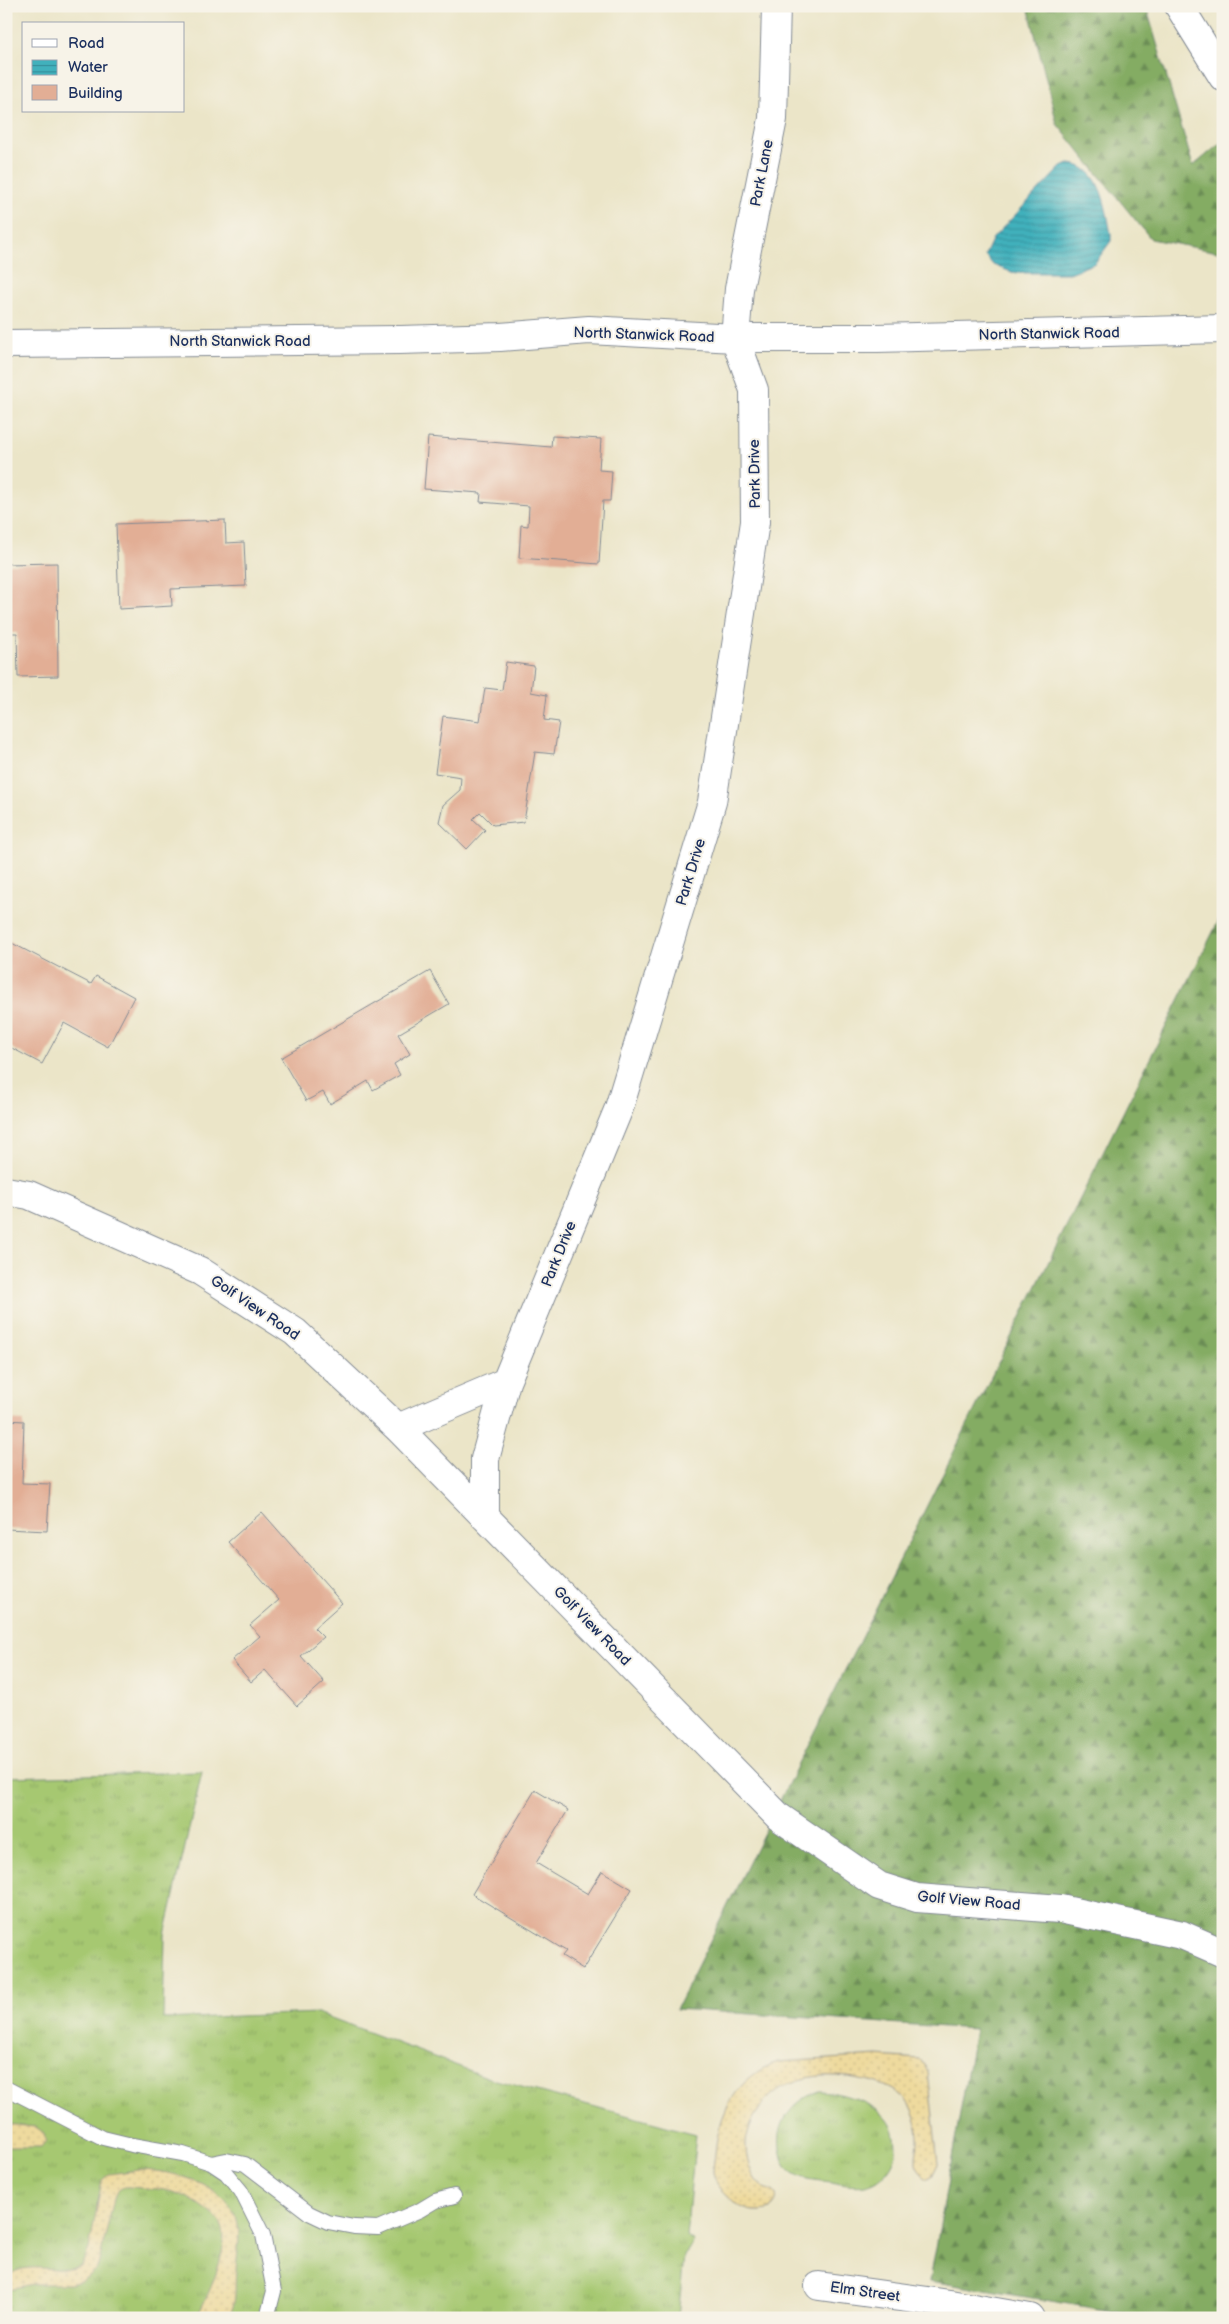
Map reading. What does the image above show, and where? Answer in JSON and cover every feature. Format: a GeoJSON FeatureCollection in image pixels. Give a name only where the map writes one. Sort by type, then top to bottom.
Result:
{"type":"FeatureCollection","features":[{"type":"Feature","properties":{"kind":"street","name":"Park Lane"},"geometry":{"type":"LineString","coordinates":[[735,338],[739,289],[773,119],[776,6]]}},
{"type":"Feature","properties":{"kind":"street"},"geometry":{"type":"LineString","coordinates":[[1179,6],[1223,77]]}},
{"type":"Feature","properties":{"kind":"street","name":"North Stanwick Road"},"geometry":{"type":"LineString","coordinates":[[6,344],[400,340],[500,337],[589,330],[735,338],[887,338],[1223,329]]}},
{"type":"Feature","properties":{"kind":"street","name":"Park Drive"},"geometry":{"type":"LineString","coordinates":[[485,1517],[485,1459],[506,1382],[619,1108],[712,802],[755,522],[754,390],[735,338]]}},
{"type":"Feature","properties":{"kind":"street","name":"Golf View Road"},"geometry":{"type":"LineString","coordinates":[[6,1191],[29,1195],[200,1271],[295,1332],[398,1428],[779,1817],[879,1886],[917,1898],[1060,1908],[1182,1935],[1223,1953]]}},
{"type":"Feature","properties":{"kind":"street"},"geometry":{"type":"LineString","coordinates":[[398,1428],[506,1382]]}},
{"type":"Feature","properties":{"kind":"street","name":"Elm Street"},"geometry":{"type":"LineString","coordinates":[[819,2286],[949,2311],[1030,2318]]}},
{"type":"Feature","properties":{"kind":"lane"},"geometry":{"type":"LineString","coordinates":[[6,2088],[17,2092],[43,2109],[103,2138],[184,2154],[211,2163],[226,2173],[241,2191],[263,2235],[274,2291],[267,2318]]}},
{"type":"Feature","properties":{"kind":"lane"},"geometry":{"type":"LineString","coordinates":[[211,2163],[226,2160],[245,2164],[309,2213],[328,2222],[354,2227],[378,2228],[420,2210],[435,2201],[454,2196]]}},
{"type":"Feature","properties":{"kind":"green space"},"geometry":{"type":"Polygon","coordinates":[[[1028,6],[1146,6],[1193,166],[1223,141],[1223,253],[1151,239],[1057,124],[1028,6]]]}},
{"type":"Feature","properties":{"kind":"green space"},"geometry":{"type":"Polygon","coordinates":[[[1223,912],[1223,2318],[1153,2318],[930,2281],[975,2029],[676,2009],[1223,912]]]}},
{"type":"Feature","properties":{"kind":"green space"},"geometry":{"type":"Polygon","coordinates":[[[202,1772],[165,1935],[163,2019],[318,2013],[492,2079],[696,2134],[686,2236],[694,2241],[684,2256],[678,2318],[6,2318],[6,1777],[202,1772]]]}},
{"type":"Feature","properties":{"kind":"green space"},"geometry":{"type":"Polygon","coordinates":[[[820,2091],[850,2097],[871,2106],[887,2119],[892,2127],[896,2144],[896,2155],[890,2168],[876,2181],[854,2186],[814,2180],[792,2173],[785,2165],[780,2148],[781,2129],[784,2120],[795,2105],[820,2091]]]}},
{"type":"Feature","properties":{"kind":"sand"},"geometry":{"type":"Polygon","coordinates":[[[878,2056],[920,2059],[928,2071],[938,2164],[932,2176],[926,2177],[920,2172],[916,2164],[918,2140],[916,2124],[913,2112],[902,2096],[894,2090],[873,2082],[830,2076],[801,2079],[788,2084],[776,2091],[765,2101],[752,2120],[746,2143],[748,2161],[752,2173],[759,2184],[776,2195],[776,2201],[771,2209],[755,2211],[741,2207],[721,2188],[713,2173],[720,2125],[733,2098],[741,2086],[752,2076],[778,2062],[878,2056]]]}},
{"type":"Feature","properties":{"kind":"sand"},"geometry":{"type":"Polygon","coordinates":[[[6,2124],[36,2127],[44,2133],[46,2141],[41,2147],[6,2147],[6,2124]]]}},
{"type":"Feature","properties":{"kind":"sand"},"geometry":{"type":"Polygon","coordinates":[[[138,2170],[165,2172],[194,2180],[220,2195],[229,2205],[236,2217],[239,2237],[234,2300],[228,2318],[196,2318],[211,2288],[220,2263],[224,2239],[221,2225],[218,2220],[201,2206],[186,2197],[170,2191],[127,2187],[118,2191],[115,2195],[97,2269],[81,2281],[71,2284],[33,2284],[9,2289],[6,2286],[6,2277],[15,2271],[34,2268],[72,2269],[81,2266],[89,2249],[102,2180],[109,2174],[138,2170]]]}},
{"type":"Feature","properties":{"kind":"water"},"geometry":{"type":"Polygon","coordinates":[[[1069,164],[1080,166],[1089,172],[1100,190],[1104,202],[1111,241],[1095,263],[1070,273],[1014,273],[993,265],[985,255],[993,238],[1061,167],[1069,164]]]}},
{"type":"Feature","properties":{"kind":"building"},"geometry":{"type":"Polygon","coordinates":[[[552,436],[601,439],[599,470],[612,471],[610,501],[603,501],[599,564],[519,558],[521,525],[528,526],[529,506],[480,502],[481,493],[424,489],[428,437],[551,447],[552,436]]]}},
{"type":"Feature","properties":{"kind":"building"},"geometry":{"type":"Polygon","coordinates":[[[225,520],[226,543],[244,542],[246,586],[171,589],[172,606],[119,609],[116,524],[225,520]]]}},
{"type":"Feature","properties":{"kind":"building"},"geometry":{"type":"Polygon","coordinates":[[[57,563],[58,676],[18,677],[17,633],[6,633],[6,564],[57,563]]]}},
{"type":"Feature","properties":{"kind":"building"},"geometry":{"type":"Polygon","coordinates":[[[506,662],[534,666],[531,692],[547,695],[544,720],[559,722],[554,754],[535,752],[524,822],[493,825],[480,812],[473,819],[485,830],[467,849],[439,822],[443,805],[460,790],[461,777],[435,773],[443,716],[480,721],[485,688],[502,690],[506,662]]]}},
{"type":"Feature","properties":{"kind":"building"},"geometry":{"type":"Polygon","coordinates":[[[6,940],[91,984],[96,976],[134,997],[108,1047],[64,1023],[42,1064],[6,1045],[6,940]]]}},
{"type":"Feature","properties":{"kind":"building"},"geometry":{"type":"Polygon","coordinates":[[[430,971],[449,1004],[398,1034],[410,1054],[394,1064],[400,1075],[373,1090],[368,1081],[330,1104],[323,1092],[306,1101],[281,1058],[430,971]]]}},
{"type":"Feature","properties":{"kind":"building"},"geometry":{"type":"Polygon","coordinates":[[[6,1420],[24,1421],[22,1483],[50,1484],[47,1531],[6,1529],[6,1420]]]}},
{"type":"Feature","properties":{"kind":"building"},"geometry":{"type":"Polygon","coordinates":[[[262,1512],[342,1603],[314,1628],[323,1637],[301,1656],[324,1682],[297,1706],[265,1670],[251,1682],[232,1660],[260,1636],[250,1625],[279,1600],[228,1542],[262,1512]]]}},
{"type":"Feature","properties":{"kind":"building"},"geometry":{"type":"Polygon","coordinates":[[[535,1790],[568,1810],[536,1863],[588,1894],[602,1871],[632,1889],[583,1969],[562,1956],[566,1951],[472,1894],[535,1790]]]}}]}
